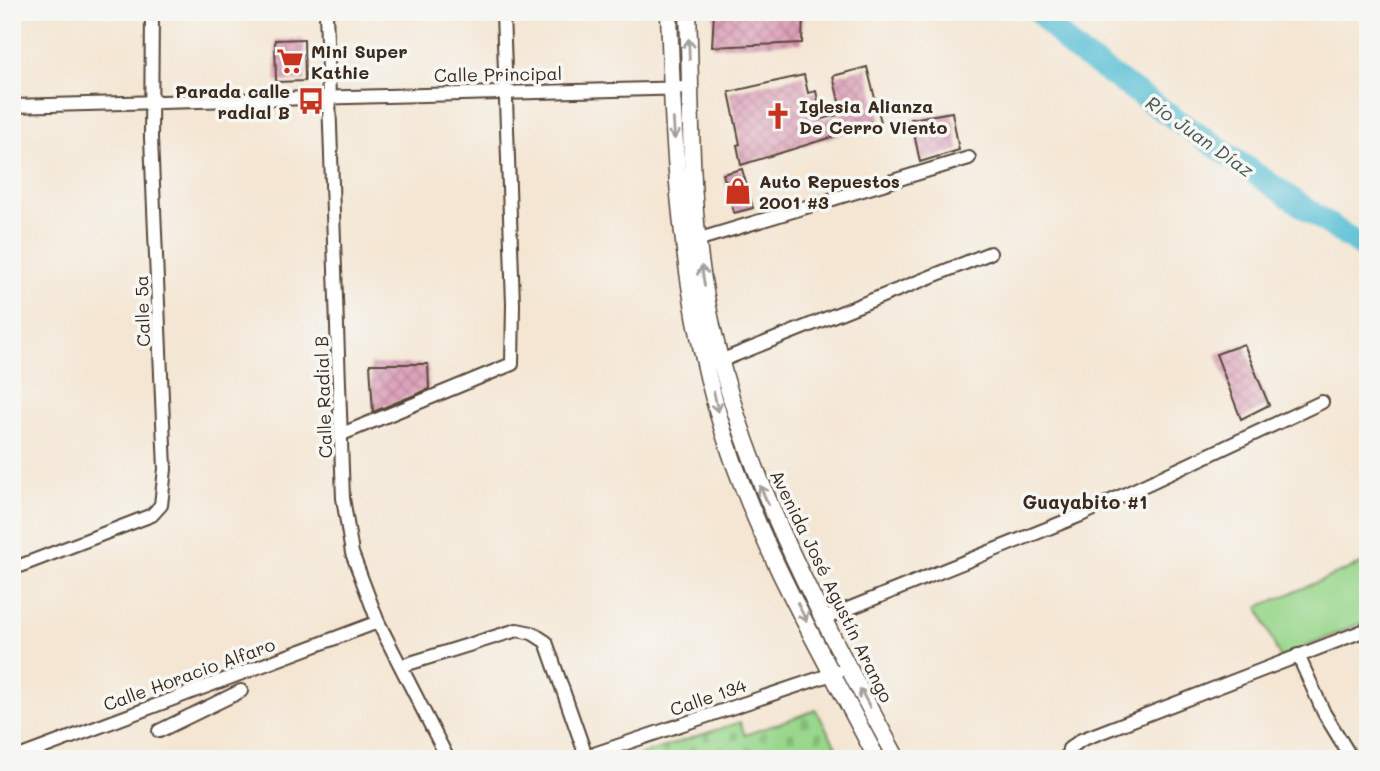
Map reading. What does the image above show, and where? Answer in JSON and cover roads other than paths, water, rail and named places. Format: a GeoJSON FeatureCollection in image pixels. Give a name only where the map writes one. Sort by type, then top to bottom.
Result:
{"type":"FeatureCollection","features":[{"type":"Feature","properties":{"kind":"main road","name":"Avenida José Agustín Arango"},"geometry":{"type":"LineString","coordinates":[[669,12],[671,88],[690,242],[714,363],[720,421],[743,488],[832,673],[877,759]]}},
{"type":"Feature","properties":{"kind":"main road","name":"Avenida José Agustín Arango"},"geometry":{"type":"LineString","coordinates":[[688,12],[690,242]]}},
{"type":"Feature","properties":{"kind":"main road","name":"Avenida José Agustín Arango"},"geometry":{"type":"LineString","coordinates":[[714,363],[758,483],[823,620],[897,759]]}},
{"type":"Feature","properties":{"kind":"street","name":"Calle 5a"},"geometry":{"type":"LineString","coordinates":[[12,569],[152,515],[161,505],[165,469],[152,101],[152,12]]}},
{"type":"Feature","properties":{"kind":"street","name":"Calle Radial B"},"geometry":{"type":"LineString","coordinates":[[326,12],[343,498],[352,553],[378,622],[448,759]]}},
{"type":"Feature","properties":{"kind":"street"},"geometry":{"type":"LineString","coordinates":[[342,433],[512,364],[513,304],[503,12]]}},
{"type":"Feature","properties":{"kind":"street","name":"Calle Principal"},"geometry":{"type":"LineString","coordinates":[[12,106],[506,90],[690,88]]}},
{"type":"Feature","properties":{"kind":"street"},"geometry":{"type":"LineString","coordinates":[[690,242],[969,158]]}},
{"type":"Feature","properties":{"kind":"street"},"geometry":{"type":"LineString","coordinates":[[714,363],[990,253]]}},
{"type":"Feature","properties":{"kind":"street"},"geometry":{"type":"LineString","coordinates":[[823,620],[1081,514],[1322,402]]}},
{"type":"Feature","properties":{"kind":"street","name":"Calle Horacio Alfaro"},"geometry":{"type":"LineString","coordinates":[[13,759],[378,622]]}},
{"type":"Feature","properties":{"kind":"street"},"geometry":{"type":"LineString","coordinates":[[1067,759],[1069,749],[1080,740],[1368,629]]}},
{"type":"Feature","properties":{"kind":"street"},"geometry":{"type":"LineString","coordinates":[[401,667],[517,630],[532,633],[546,642],[583,758]]}},
{"type":"Feature","properties":{"kind":"street"},"geometry":{"type":"LineString","coordinates":[[1298,655],[1324,713],[1352,759]]}},
{"type":"Feature","properties":{"kind":"street","name":"Calle 134"},"geometry":{"type":"LineString","coordinates":[[583,758],[849,669]]}},
{"type":"Feature","properties":{"kind":"street"},"geometry":{"type":"LineString","coordinates":[[219,682],[226,698]]}},
{"type":"Feature","properties":{"kind":"street"},"geometry":{"type":"LineString","coordinates":[[159,731],[241,691]]}},
{"type":"Feature","properties":{"kind":"waterway","name":"Río Juan Díaz"},"geometry":{"type":"LineString","coordinates":[[1039,12],[1072,48],[1368,251]]}},
{"type":"Feature","properties":{"kind":"place","name":"Mini Super Kathie"},"geometry":{"type":"Point","coordinates":[290,61]}},
{"type":"Feature","properties":{"kind":"place","name":"Parada calle radial B"},"geometry":{"type":"Point","coordinates":[311,101]}},
{"type":"Feature","properties":{"kind":"place","name":"Iglesia Alianza De Cerro Viento"},"geometry":{"type":"Point","coordinates":[778,116]}},
{"type":"Feature","properties":{"kind":"place","name":"Auto Repuestos 2001 #3"},"geometry":{"type":"Point","coordinates":[738,191]}},
{"type":"Feature","properties":{"kind":"district","name":"Guayabito #1"},"geometry":{"type":"Point","coordinates":[1085,501]}}]}
